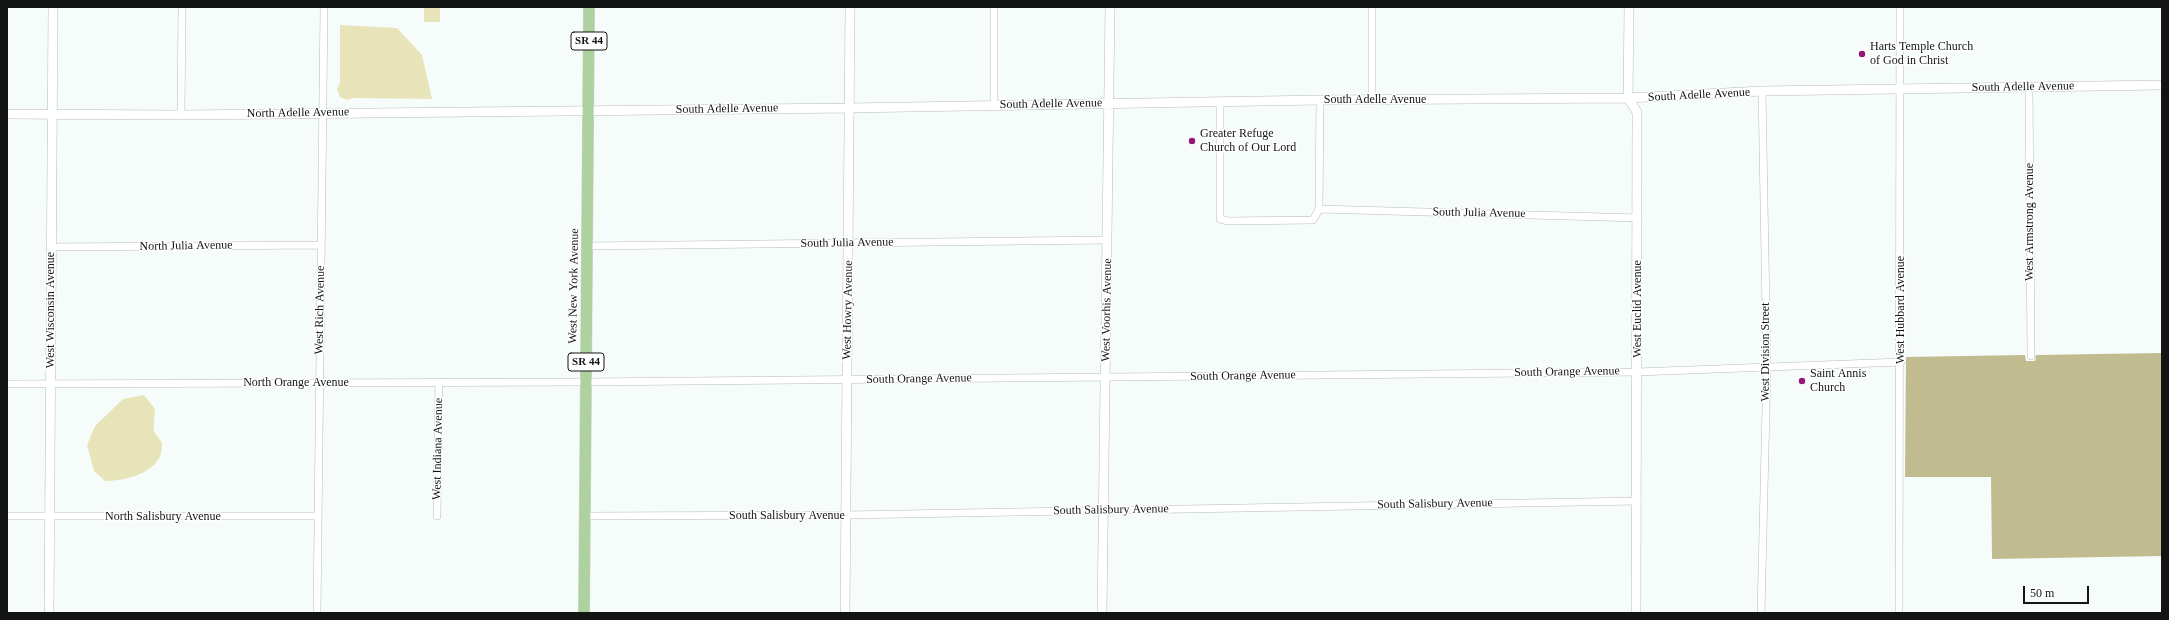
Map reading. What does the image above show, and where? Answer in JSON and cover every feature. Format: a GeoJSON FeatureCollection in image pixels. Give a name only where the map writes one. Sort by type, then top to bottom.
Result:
{"type":"FeatureCollection","features":[{"type":"Feature","properties":{"kind":"main road","name":"West New York Avenue"},"geometry":{"type":"LineString","coordinates":[[584,613],[589,7]]}},
{"type":"Feature","properties":{"kind":"street","name":"West Wisconsin Avenue"},"geometry":{"type":"LineString","coordinates":[[49,613],[53,7]]}},
{"type":"Feature","properties":{"kind":"street"},"geometry":{"type":"LineString","coordinates":[[181,115],[182,7]]}},
{"type":"Feature","properties":{"kind":"street","name":"West Rich Avenue"},"geometry":{"type":"LineString","coordinates":[[317,613],[324,7]]}},
{"type":"Feature","properties":{"kind":"street","name":"West Howry Avenue"},"geometry":{"type":"LineString","coordinates":[[845,613],[850,7]]}},
{"type":"Feature","properties":{"kind":"street"},"geometry":{"type":"LineString","coordinates":[[994,7],[994,105]]}},
{"type":"Feature","properties":{"kind":"street","name":"West Voorhis Avenue"},"geometry":{"type":"LineString","coordinates":[[1102,613],[1110,103],[1110,7]]}},
{"type":"Feature","properties":{"kind":"street"},"geometry":{"type":"LineString","coordinates":[[1372,7],[1372,100]]}},
{"type":"Feature","properties":{"kind":"street","name":"West Euclid Avenue"},"geometry":{"type":"LineString","coordinates":[[1629,7],[1628,98],[1637,112],[1638,218],[1636,613]]}},
{"type":"Feature","properties":{"kind":"street","name":"West Hubbard Avenue"},"geometry":{"type":"LineString","coordinates":[[1899,613],[1901,362],[1900,7]]}},
{"type":"Feature","properties":{"kind":"street","name":"South Adelle Avenue"},"geometry":{"type":"LineString","coordinates":[[588,111],[1110,103],[1220,103],[1320,100],[1628,98],[1762,91],[2162,85]]}},
{"type":"Feature","properties":{"kind":"street","name":"West Armstrong Avenue"},"geometry":{"type":"LineString","coordinates":[[2029,87],[2031,356]]}},
{"type":"Feature","properties":{"kind":"street","name":"West Division Street"},"geometry":{"type":"LineString","coordinates":[[1761,613],[1767,367],[1762,91]]}},
{"type":"Feature","properties":{"kind":"street"},"geometry":{"type":"LineString","coordinates":[[1220,103],[1220,219],[1228,221],[1313,220],[1319,209],[1320,100]]}},
{"type":"Feature","properties":{"kind":"street","name":"North Adelle Avenue"},"geometry":{"type":"LineString","coordinates":[[7,114],[53,113],[181,115],[323,112],[588,111]]}},
{"type":"Feature","properties":{"kind":"street","name":"South Julia Avenue"},"geometry":{"type":"LineString","coordinates":[[1319,209],[1638,218]]}},
{"type":"Feature","properties":{"kind":"street","name":"South Julia Avenue"},"geometry":{"type":"LineString","coordinates":[[587,246],[1108,240]]}},
{"type":"Feature","properties":{"kind":"street","name":"North Julia Avenue"},"geometry":{"type":"LineString","coordinates":[[52,247],[321,245]]}},
{"type":"Feature","properties":{"kind":"street","name":"South Orange Avenue"},"geometry":{"type":"LineString","coordinates":[[586,382],[1637,372],[1901,362]]}},
{"type":"Feature","properties":{"kind":"street","name":"West Indiana Avenue"},"geometry":{"type":"LineString","coordinates":[[437,516],[439,382]]}},
{"type":"Feature","properties":{"kind":"street","name":"North Orange Avenue"},"geometry":{"type":"LineString","coordinates":[[7,384],[586,382]]}},
{"type":"Feature","properties":{"kind":"street","name":"South Salisbury Avenue"},"geometry":{"type":"LineString","coordinates":[[585,516],[846,515],[1637,501]]}},
{"type":"Feature","properties":{"kind":"street","name":"North Salisbury Avenue"},"geometry":{"type":"LineString","coordinates":[[7,516],[318,516]]}},
{"type":"Feature","properties":{"kind":"shaded area"},"geometry":{"type":"Polygon","coordinates":[[[424,7],[440,7],[440,22],[424,22],[424,7]]]}},
{"type":"Feature","properties":{"kind":"shaded area"},"geometry":{"type":"Polygon","coordinates":[[[340,25],[397,28],[422,55],[432,99],[353,98],[347,100],[340,97],[337,89],[340,83],[340,25]]]}},
{"type":"Feature","properties":{"kind":"shaded area"},"geometry":{"type":"Polygon","coordinates":[[[2162,353],[2162,556],[1992,559],[1991,477],[1905,477],[1906,357],[2025,355],[2026,361],[2035,361],[2036,355],[2162,353]]]}},
{"type":"Feature","properties":{"kind":"shaded area"},"geometry":{"type":"Polygon","coordinates":[[[144,395],[155,409],[154,431],[162,444],[161,454],[157,462],[142,473],[133,477],[114,481],[105,481],[94,471],[87,445],[95,426],[123,399],[144,395]]]}},
{"type":"Feature","properties":{"kind":"place","name":"Harts Temple Church of God in Christ"},"geometry":{"type":"Point","coordinates":[1862,54]}},
{"type":"Feature","properties":{"kind":"place","name":"Greater Refuge Church of Our Lord"},"geometry":{"type":"Point","coordinates":[1192,141]}},
{"type":"Feature","properties":{"kind":"place","name":"Saint Annis Church"},"geometry":{"type":"Point","coordinates":[1802,381]}}]}
